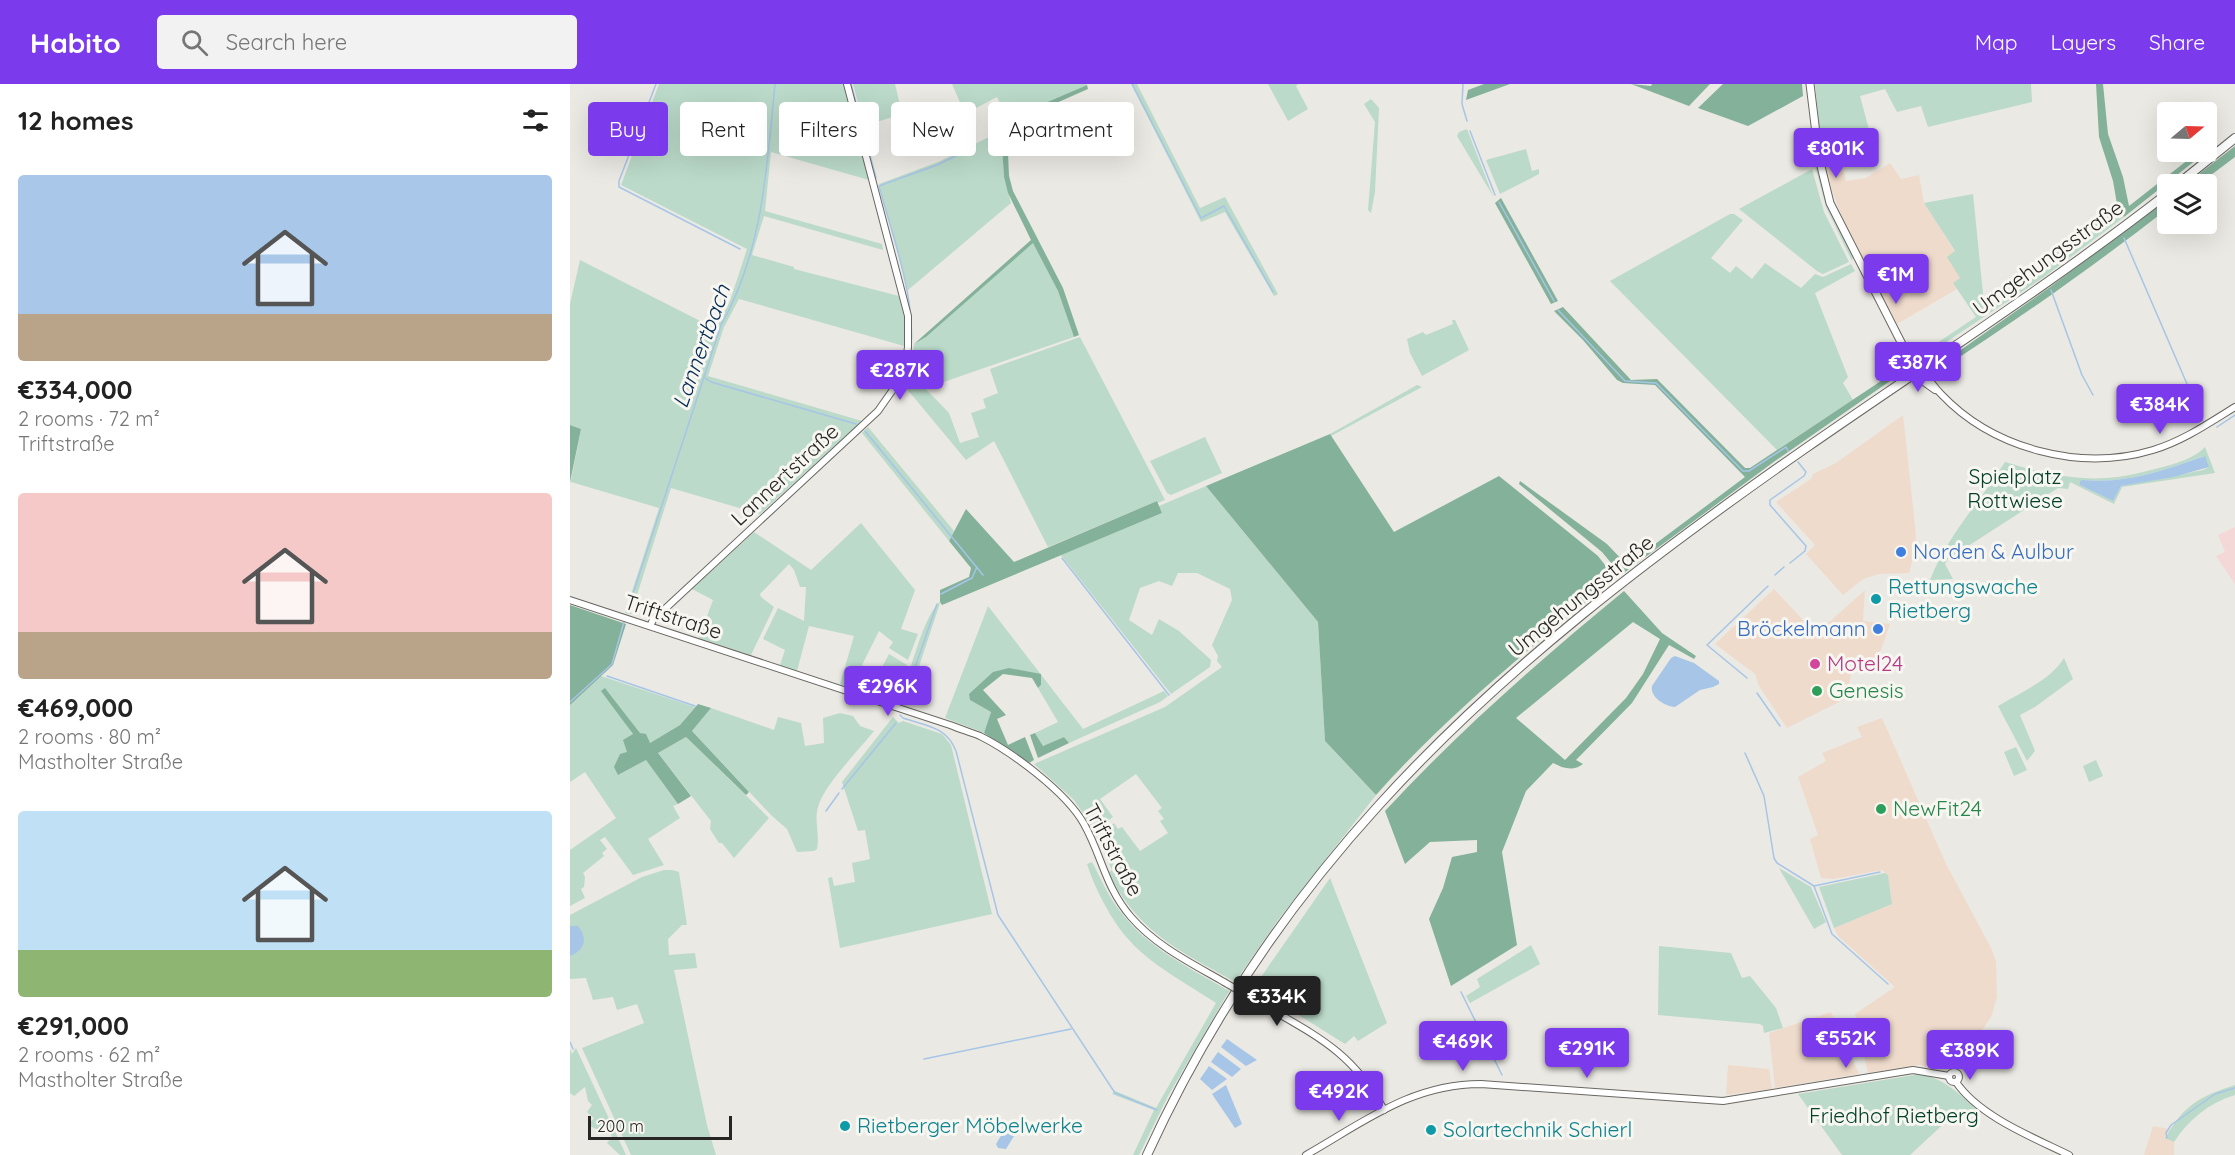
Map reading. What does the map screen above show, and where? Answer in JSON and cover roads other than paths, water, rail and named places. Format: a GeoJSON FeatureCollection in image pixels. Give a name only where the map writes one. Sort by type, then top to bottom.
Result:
{"type":"FeatureCollection","features":[{"type":"Feature","properties":{"kind":"main road"},"geometry":{"type":"LineString","coordinates":[[1810,84],[1817,150],[1830,203],[1904,348],[1918,370]]}},
{"type":"Feature","properties":{"kind":"main road"},"geometry":{"type":"LineString","coordinates":[[2190,174],[2235,138]]}},
{"type":"Feature","properties":{"kind":"main road","name":"Umgehungsstraße"},"geometry":{"type":"LineString","coordinates":[[1147,1155],[1199,1053],[1267,946],[1320,875],[1378,806],[1454,729],[1533,655],[1692,529],[2078,261],[2157,201]]}},
{"type":"Feature","properties":{"kind":"street","name":"Lannertstraße"},"geometry":{"type":"LineString","coordinates":[[650,626],[653,620],[878,411],[890,396],[902,371],[909,331],[906,305],[848,84]]}},
{"type":"Feature","properties":{"kind":"street"},"geometry":{"type":"LineString","coordinates":[[1918,370],[1939,392],[1972,420],[2009,441],[2052,454],[2083,458],[2124,456],[2161,447],[2188,435],[2235,407]]}},
{"type":"Feature","properties":{"kind":"street","name":"Triftstraße"},"geometry":{"type":"LineString","coordinates":[[570,600],[950,725],[979,736],[1003,749],[1053,788],[1077,813],[1091,839],[1107,880],[1133,919],[1163,946],[1333,1046],[1366,1080],[1384,1110]]}},
{"type":"Feature","properties":{"kind":"street"},"geometry":{"type":"LineString","coordinates":[[1306,1155],[1384,1110],[1420,1093],[1456,1084],[1723,1101],[1913,1070],[1948,1076],[1974,1100],[2000,1119],[2069,1155]]}},
{"type":"Feature","properties":{"kind":"water"},"geometry":{"type":"Polygon","coordinates":[[[2205,456],[2209,467],[2173,477],[2121,486],[2113,501],[2080,485],[2080,481],[2083,480],[2115,480],[2145,475],[2205,456]]]}},
{"type":"Feature","properties":{"kind":"water"},"geometry":{"type":"Polygon","coordinates":[[[1675,656],[1694,663],[1719,681],[1719,684],[1700,690],[1675,707],[1662,703],[1653,694],[1652,686],[1671,658],[1675,656]]]}},
{"type":"Feature","properties":{"kind":"water"},"geometry":{"type":"Polygon","coordinates":[[[570,926],[578,926],[584,940],[579,951],[570,956],[570,926]]]}},
{"type":"Feature","properties":{"kind":"water"},"geometry":{"type":"Polygon","coordinates":[[[1227,1039],[1257,1060],[1246,1066],[1221,1047],[1227,1039]]]}},
{"type":"Feature","properties":{"kind":"water"},"geometry":{"type":"Polygon","coordinates":[[[1218,1052],[1241,1069],[1232,1077],[1211,1062],[1218,1052]]]}},
{"type":"Feature","properties":{"kind":"water"},"geometry":{"type":"Polygon","coordinates":[[[1209,1066],[1227,1079],[1212,1090],[1200,1079],[1209,1066]]]}},
{"type":"Feature","properties":{"kind":"water"},"geometry":{"type":"Polygon","coordinates":[[[1226,1085],[1242,1124],[1235,1128],[1212,1094],[1226,1085]]]}},
{"type":"Feature","properties":{"kind":"water"},"geometry":{"type":"Polygon","coordinates":[[[1014,1123],[1014,1136],[1006,1149],[998,1148],[996,1144],[1002,1134],[1003,1124],[1014,1123]]]}},
{"type":"Feature","properties":{"kind":"waterway"},"geometry":{"type":"LineString","coordinates":[[656,84],[619,181],[619,187],[740,249]]}},
{"type":"Feature","properties":{"kind":"waterway","name":"Lannertbach"},"geometry":{"type":"LineString","coordinates":[[627,612],[721,325],[746,268],[761,208],[775,84]]}},
{"type":"Feature","properties":{"kind":"waterway"},"geometry":{"type":"LineString","coordinates":[[851,84],[876,178]]}},
{"type":"Feature","properties":{"kind":"waterway"},"geometry":{"type":"LineString","coordinates":[[1132,84],[1201,218],[1224,206],[1273,292]]}},
{"type":"Feature","properties":{"kind":"waterway"},"geometry":{"type":"LineString","coordinates":[[1463,84],[1462,104],[1467,121]]}},
{"type":"Feature","properties":{"kind":"waterway"},"geometry":{"type":"LineString","coordinates":[[1470,131],[1495,195]]}},
{"type":"Feature","properties":{"kind":"waterway"},"geometry":{"type":"LineString","coordinates":[[910,360],[912,338],[908,294],[879,186],[956,156]]}},
{"type":"Feature","properties":{"kind":"waterway"},"geometry":{"type":"LineString","coordinates":[[1499,202],[1554,301]]}},
{"type":"Feature","properties":{"kind":"waterway"},"geometry":{"type":"LineString","coordinates":[[2124,238],[2203,421]]}},
{"type":"Feature","properties":{"kind":"waterway"},"geometry":{"type":"LineString","coordinates":[[2051,290],[2082,375],[2093,395]]}},
{"type":"Feature","properties":{"kind":"waterway"},"geometry":{"type":"LineString","coordinates":[[1558,310],[1625,381],[1656,383],[1743,471],[1749,471],[1786,447],[1788,451]]}},
{"type":"Feature","properties":{"kind":"waterway"},"geometry":{"type":"LineString","coordinates":[[705,378],[711,382],[856,424]]}},
{"type":"Feature","properties":{"kind":"waterway"},"geometry":{"type":"LineString","coordinates":[[2217,427],[2235,415]]}},
{"type":"Feature","properties":{"kind":"waterway"},"geometry":{"type":"LineString","coordinates":[[865,431],[983,575]]}},
{"type":"Feature","properties":{"kind":"waterway"},"geometry":{"type":"LineString","coordinates":[[1790,563],[1805,551],[1806,546],[1770,505],[1770,500],[1804,476],[1806,472],[1798,462]]}},
{"type":"Feature","properties":{"kind":"waterway"},"geometry":{"type":"LineString","coordinates":[[1062,558],[1169,695]]}},
{"type":"Feature","properties":{"kind":"waterway"},"geometry":{"type":"LineString","coordinates":[[941,594],[972,578],[977,567]]}},
{"type":"Feature","properties":{"kind":"waterway"},"geometry":{"type":"LineString","coordinates":[[1775,575],[1784,567]]}},
{"type":"Feature","properties":{"kind":"waterway"},"geometry":{"type":"LineString","coordinates":[[1747,678],[1707,645],[1768,586]]}},
{"type":"Feature","properties":{"kind":"waterway"},"geometry":{"type":"LineString","coordinates":[[903,702],[937,604]]}},
{"type":"Feature","properties":{"kind":"waterway","name":"Lannertbach"},"geometry":{"type":"LineString","coordinates":[[570,702],[612,664],[624,622]]}},
{"type":"Feature","properties":{"kind":"waterway"},"geometry":{"type":"LineString","coordinates":[[607,676],[695,706]]}},
{"type":"Feature","properties":{"kind":"waterway"},"geometry":{"type":"LineString","coordinates":[[1757,693],[1780,726]]}},
{"type":"Feature","properties":{"kind":"waterway"},"geometry":{"type":"LineString","coordinates":[[900,715],[934,728],[947,736],[952,743],[998,915],[1115,1093],[1157,1110]]}},
{"type":"Feature","properties":{"kind":"waterway"},"geometry":{"type":"LineString","coordinates":[[842,789],[896,723]]}},
{"type":"Feature","properties":{"kind":"waterway"},"geometry":{"type":"LineString","coordinates":[[1745,753],[1764,796],[1774,858],[1777,863],[1814,886],[1832,934],[1888,984]]}},
{"type":"Feature","properties":{"kind":"waterway"},"geometry":{"type":"LineString","coordinates":[[826,811],[839,793]]}},
{"type":"Feature","properties":{"kind":"waterway"},"geometry":{"type":"LineString","coordinates":[[1814,886],[1880,872]]}},
{"type":"Feature","properties":{"kind":"waterway"},"geometry":{"type":"LineString","coordinates":[[1461,992],[1502,1075]]}},
{"type":"Feature","properties":{"kind":"waterway"},"geometry":{"type":"LineString","coordinates":[[924,1059],[1071,1029]]}},
{"type":"Feature","properties":{"kind":"waterway"},"geometry":{"type":"LineString","coordinates":[[570,1042],[573,1049]]}},
{"type":"Feature","properties":{"kind":"waterway"},"geometry":{"type":"LineString","coordinates":[[2167,1138],[2166,1133],[2171,1125],[2215,1094],[2235,1088]]}},
{"type":"Feature","properties":{"kind":"place","name":"Norden & Aulbur"},"geometry":{"type":"Point","coordinates":[1901,552]}},
{"type":"Feature","properties":{"kind":"place","name":"Rettungswache Rietberg"},"geometry":{"type":"Point","coordinates":[1876,599]}},
{"type":"Feature","properties":{"kind":"place","name":"Bröckelmann"},"geometry":{"type":"Point","coordinates":[1878,629]}},
{"type":"Feature","properties":{"kind":"place","name":"Motel24"},"geometry":{"type":"Point","coordinates":[1815,664]}},
{"type":"Feature","properties":{"kind":"place","name":"Genesis"},"geometry":{"type":"Point","coordinates":[1817,691]}},
{"type":"Feature","properties":{"kind":"place","name":"NewFit24"},"geometry":{"type":"Point","coordinates":[1881,809]}},
{"type":"Feature","properties":{"kind":"place","name":"Rietberger Möbelwerke"},"geometry":{"type":"Point","coordinates":[845,1126]}},
{"type":"Feature","properties":{"kind":"place","name":"Solartechnik Schierl"},"geometry":{"type":"Point","coordinates":[1431,1130]}},
{"type":"Feature","properties":{"kind":"park label","name":"Spielplatz Rottwiese"},"geometry":{"type":"Point","coordinates":[2015,489]}},
{"type":"Feature","properties":{"kind":"park label","name":"Friedhof Rietberg"},"geometry":{"type":"Point","coordinates":[1894,1116]}}]}
